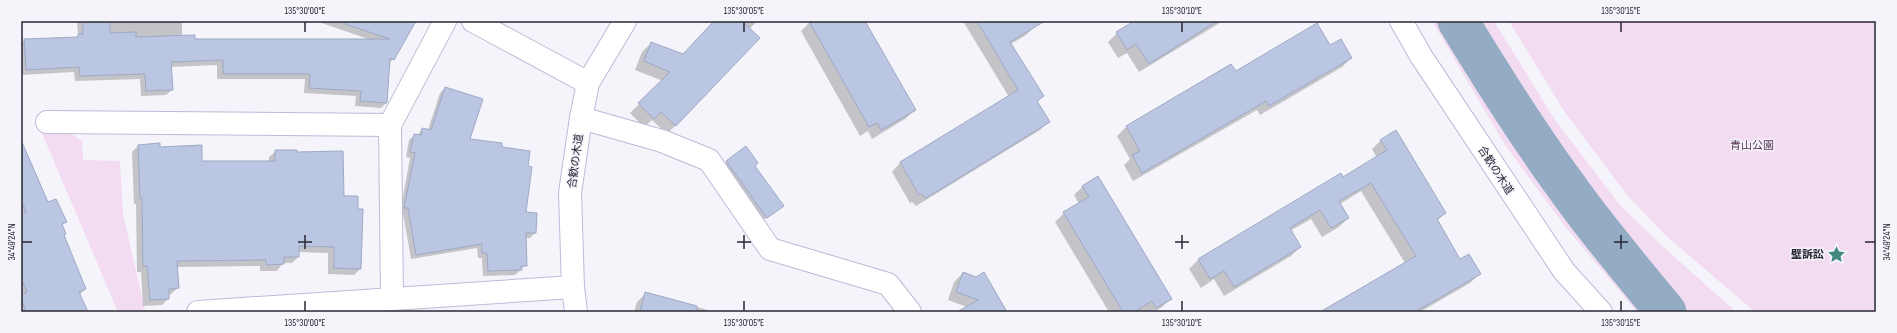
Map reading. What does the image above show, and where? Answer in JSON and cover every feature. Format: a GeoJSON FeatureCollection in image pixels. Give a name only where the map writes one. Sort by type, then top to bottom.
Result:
{"type":"FeatureCollection","features":[{"type":"Feature","properties":{"kind":"street"},"geometry":{"type":"LineString","coordinates":[[392,299],[390,125],[445,21]]}},
{"type":"Feature","properties":{"kind":"street"},"geometry":{"type":"LineString","coordinates":[[473,21],[588,83]]}},
{"type":"Feature","properties":{"kind":"street","name":"合歓の木道"},"geometry":{"type":"LineString","coordinates":[[576,312],[573,287],[570,193],[581,118],[588,83],[625,21]]}},
{"type":"Feature","properties":{"kind":"street","name":"合歓の木道"},"geometry":{"type":"LineString","coordinates":[[1401,21],[1421,56],[1564,271],[1601,312]]}},
{"type":"Feature","properties":{"kind":"street"},"geometry":{"type":"LineString","coordinates":[[581,118],[662,141],[709,160],[770,249],[888,284],[910,312]]}},
{"type":"Feature","properties":{"kind":"street"},"geometry":{"type":"LineString","coordinates":[[47,122],[390,125]]}},
{"type":"Feature","properties":{"kind":"street"},"geometry":{"type":"LineString","coordinates":[[198,312],[573,287]]}},
{"type":"Feature","properties":{"kind":"green space"},"geometry":{"type":"Polygon","coordinates":[[[1432,21],[1494,21],[1553,117],[1619,204],[1659,243],[1736,312],[1637,312],[1564,225],[1505,145],[1432,21]]]}},
{"type":"Feature","properties":{"kind":"green space","name":"青山公園"},"geometry":{"type":"Polygon","coordinates":[[[1509,21],[1876,21],[1876,312],[1755,312],[1665,235],[1627,195],[1564,111],[1509,21]]]}},
{"type":"Feature","properties":{"kind":"green space"},"geometry":{"type":"Polygon","coordinates":[[[42,133],[72,134],[82,141],[83,160],[120,161],[123,214],[145,310],[117,310],[42,133]]]}},
{"type":"Feature","properties":{"kind":"building"},"geometry":{"type":"Polygon","coordinates":[[[83,21],[110,21],[110,33],[136,32],[136,37],[195,35],[195,39],[390,39],[345,24],[346,21],[416,21],[394,60],[390,58],[387,103],[360,101],[361,91],[309,88],[310,74],[223,74],[223,60],[171,62],[173,90],[146,91],[145,74],[80,76],[79,67],[26,70],[24,39],[78,37],[78,34],[83,34],[83,21]]]}},
{"type":"Feature","properties":{"kind":"building"},"geometry":{"type":"Polygon","coordinates":[[[714,21],[742,21],[760,38],[676,126],[661,112],[654,119],[638,103],[670,72],[644,61],[651,42],[683,54],[714,21]]]}},
{"type":"Feature","properties":{"kind":"building"},"geometry":{"type":"Polygon","coordinates":[[[809,21],[865,21],[916,110],[881,130],[877,123],[869,127],[809,21]]]}},
{"type":"Feature","properties":{"kind":"building"},"geometry":{"type":"Polygon","coordinates":[[[977,21],[1045,21],[1010,42],[1044,96],[1037,101],[1050,122],[926,198],[921,194],[919,195],[900,162],[1018,90],[977,21]]]}},
{"type":"Feature","properties":{"kind":"building"},"geometry":{"type":"Polygon","coordinates":[[[1134,21],[1217,21],[1149,64],[1136,44],[1127,50],[1116,32],[1134,21]]]}},
{"type":"Feature","properties":{"kind":"building"},"geometry":{"type":"Polygon","coordinates":[[[1317,23],[1330,45],[1341,39],[1352,58],[1269,106],[1266,101],[1142,173],[1132,155],[1140,151],[1126,126],[1231,64],[1236,71],[1317,23]]]}},
{"type":"Feature","properties":{"kind":"building"},"geometry":{"type":"Polygon","coordinates":[[[445,87],[483,99],[470,139],[502,143],[502,147],[530,151],[528,166],[532,167],[526,212],[537,213],[536,233],[526,233],[527,266],[521,266],[522,270],[488,271],[487,253],[482,253],[482,244],[416,255],[408,208],[404,208],[415,153],[410,152],[414,134],[421,135],[422,128],[431,130],[445,87]]]}},
{"type":"Feature","properties":{"kind":"building"},"geometry":{"type":"Polygon","coordinates":[[[1396,130],[1446,213],[1437,219],[1460,259],[1469,254],[1481,274],[1415,312],[1320,312],[1416,256],[1371,183],[1339,201],[1349,218],[1331,228],[1320,210],[1290,228],[1301,247],[1234,287],[1224,271],[1210,279],[1198,259],[1341,173],[1343,177],[1387,150],[1380,140],[1396,130]]]}},
{"type":"Feature","properties":{"kind":"building"},"geometry":{"type":"Polygon","coordinates":[[[21,140],[48,202],[56,199],[67,222],[62,224],[66,234],[64,235],[86,289],[79,292],[88,312],[26,312],[21,298],[21,295],[27,292],[21,278],[21,215],[26,212],[21,199],[21,140]]]}},
{"type":"Feature","properties":{"kind":"building"},"geometry":{"type":"Polygon","coordinates":[[[160,143],[160,147],[202,145],[202,161],[275,161],[275,150],[297,150],[297,152],[343,151],[344,196],[358,196],[358,209],[363,209],[361,269],[334,268],[334,247],[299,246],[299,257],[284,257],[284,264],[266,265],[266,260],[177,261],[179,288],[169,289],[169,299],[150,300],[147,266],[143,266],[142,198],[140,198],[138,145],[160,143]]]}},
{"type":"Feature","properties":{"kind":"building"},"geometry":{"type":"Polygon","coordinates":[[[746,146],[758,163],[755,166],[784,206],[767,218],[726,161],[746,146]]]}},
{"type":"Feature","properties":{"kind":"building"},"geometry":{"type":"Polygon","coordinates":[[[1098,176],[1172,299],[1156,308],[1152,301],[1134,312],[1123,312],[1063,212],[1089,197],[1082,186],[1098,176]]]}},
{"type":"Feature","properties":{"kind":"building"},"geometry":{"type":"Polygon","coordinates":[[[963,272],[976,277],[984,272],[1007,312],[957,312],[978,300],[956,292],[963,272]]]}},
{"type":"Feature","properties":{"kind":"building"},"geometry":{"type":"Polygon","coordinates":[[[645,292],[697,306],[697,312],[640,312],[645,292]]]}},
{"type":"Feature","properties":{"kind":"waterway"},"geometry":{"type":"LineString","coordinates":[[1458,21],[1537,146],[1602,234],[1666,312]]}},
{"type":"Feature","properties":{"kind":"place","name":"壁訴訟"},"geometry":{"type":"Point","coordinates":[1837,254]}}]}
